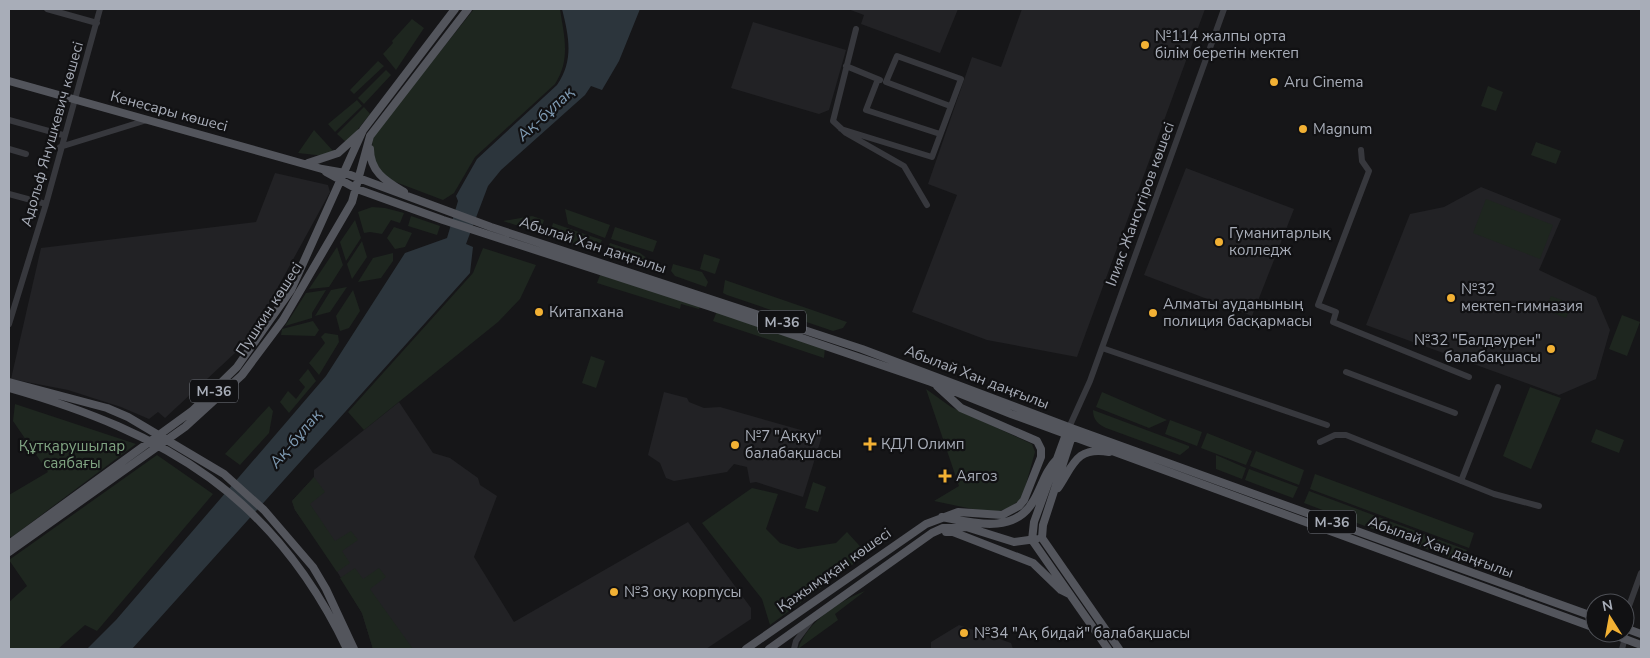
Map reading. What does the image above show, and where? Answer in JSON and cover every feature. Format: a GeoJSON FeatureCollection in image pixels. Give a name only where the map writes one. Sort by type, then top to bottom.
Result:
{"type":"FeatureCollection","features":[{"type":"Feature","properties":{"kind":"main road","name":"Пушкин көшесі"},"geometry":{"type":"LineString","coordinates":[[9,544],[192,411],[216,390],[252,349],[291,290],[363,130],[455,9]]}},
{"type":"Feature","properties":{"kind":"main road","name":"Пушкин көшесі"},"geometry":{"type":"LineString","coordinates":[[9,552],[150,454],[185,427],[227,390],[259,353],[283,320],[340,223],[357,189],[370,136],[468,9]]}},
{"type":"Feature","properties":{"kind":"main road","name":"Кенесары көшесі"},"geometry":{"type":"LineString","coordinates":[[9,81],[322,169],[345,173]]}},
{"type":"Feature","properties":{"kind":"main road"},"geometry":{"type":"LineString","coordinates":[[306,163],[338,153],[363,130]]}},
{"type":"Feature","properties":{"kind":"main road"},"geometry":{"type":"LineString","coordinates":[[370,136],[370,158],[374,168],[383,179],[416,200]]}},
{"type":"Feature","properties":{"kind":"main road","name":"Кенесары көшесі"},"geometry":{"type":"LineString","coordinates":[[322,169],[341,182]]}},
{"type":"Feature","properties":{"kind":"main road","name":"Абылай Хан даңғылы"},"geometry":{"type":"LineString","coordinates":[[345,173],[491,227],[844,342],[1137,459],[1585,624]]}},
{"type":"Feature","properties":{"kind":"main road","name":"Абылай Хан даңғылы"},"geometry":{"type":"LineString","coordinates":[[341,182],[443,220],[711,307],[931,382],[1585,613]]}},
{"type":"Feature","properties":{"kind":"main road"},"geometry":{"type":"LineString","coordinates":[[326,215],[334,213],[338,216],[340,223]]}},
{"type":"Feature","properties":{"kind":"main road"},"geometry":{"type":"LineString","coordinates":[[9,382],[14,387],[106,419],[170,452],[218,482],[257,518],[281,544],[317,594],[346,649]]}},
{"type":"Feature","properties":{"kind":"main road","name":"Қажымұқан көшесі"},"geometry":{"type":"LineString","coordinates":[[746,649],[905,536],[940,517],[958,512],[995,515],[1010,512],[1024,500],[1041,457],[1041,449],[1037,441],[961,408],[931,382]]}},
{"type":"Feature","properties":{"kind":"main road"},"geometry":{"type":"LineString","coordinates":[[14,387],[108,408],[128,417],[216,469],[264,510],[289,537],[326,589],[354,649]]}},
{"type":"Feature","properties":{"kind":"main road"},"geometry":{"type":"LineString","coordinates":[[1070,431],[1034,522],[1032,540],[1108,649]]}},
{"type":"Feature","properties":{"kind":"main road"},"geometry":{"type":"LineString","coordinates":[[1070,431],[1043,525],[1042,538],[1119,649]]}},
{"type":"Feature","properties":{"kind":"main road"},"geometry":{"type":"LineString","coordinates":[[1052,498],[1072,464],[1086,453],[1102,451],[1137,459]]}},
{"type":"Feature","properties":{"kind":"main road"},"geometry":{"type":"LineString","coordinates":[[940,517],[997,525],[1016,519],[1029,509],[1049,467],[1057,460]]}},
{"type":"Feature","properties":{"kind":"main road"},"geometry":{"type":"LineString","coordinates":[[940,517],[1014,542],[1042,538]]}},
{"type":"Feature","properties":{"kind":"main road"},"geometry":{"type":"LineString","coordinates":[[932,533],[943,528],[967,527]]}},
{"type":"Feature","properties":{"kind":"main road"},"geometry":{"type":"LineString","coordinates":[[932,533],[953,532],[1033,563],[1061,590],[1069,594]]}},
{"type":"Feature","properties":{"kind":"main road","name":"Қажымұқан көшесі"},"geometry":{"type":"LineString","coordinates":[[771,649],[932,533]]}},
{"type":"Feature","properties":{"kind":"street"},"geometry":{"type":"LineString","coordinates":[[47,9],[96,23]]}},
{"type":"Feature","properties":{"kind":"street","name":"Адольф Янушкевич көшесі"},"geometry":{"type":"LineString","coordinates":[[9,324],[10,313],[46,204],[63,135],[100,9]]}},
{"type":"Feature","properties":{"kind":"street","name":"Ілияс Жансүгіров көшесі"},"geometry":{"type":"LineString","coordinates":[[1070,431],[1078,406],[1102,348],[1224,9]]}},
{"type":"Feature","properties":{"kind":"street"},"geometry":{"type":"LineString","coordinates":[[856,29],[833,121],[841,128],[904,166],[926,205]]}},
{"type":"Feature","properties":{"kind":"street"},"geometry":{"type":"LineString","coordinates":[[841,128],[932,157],[961,79],[897,56],[886,82]]}},
{"type":"Feature","properties":{"kind":"street"},"geometry":{"type":"LineString","coordinates":[[846,66],[950,106]]}},
{"type":"Feature","properties":{"kind":"street"},"geometry":{"type":"LineString","coordinates":[[878,79],[866,110],[940,134]]}},
{"type":"Feature","properties":{"kind":"street"},"geometry":{"type":"LineString","coordinates":[[9,120],[63,135]]}},
{"type":"Feature","properties":{"kind":"street"},"geometry":{"type":"LineString","coordinates":[[60,147],[147,120]]}},
{"type":"Feature","properties":{"kind":"street"},"geometry":{"type":"LineString","coordinates":[[9,149],[26,154]]}},
{"type":"Feature","properties":{"kind":"street"},"geometry":{"type":"LineString","coordinates":[[1361,150],[1362,162],[1368,171],[1318,305],[1336,312],[1333,322],[1469,377]]}},
{"type":"Feature","properties":{"kind":"street"},"geometry":{"type":"LineString","coordinates":[[9,194],[46,204]]}},
{"type":"Feature","properties":{"kind":"street"},"geometry":{"type":"LineString","coordinates":[[1102,348],[1327,425]]}},
{"type":"Feature","properties":{"kind":"street"},"geometry":{"type":"LineString","coordinates":[[1346,372],[1455,413]]}},
{"type":"Feature","properties":{"kind":"street"},"geometry":{"type":"LineString","coordinates":[[1461,481],[1498,387]]}},
{"type":"Feature","properties":{"kind":"street"},"geometry":{"type":"LineString","coordinates":[[1320,442],[1335,435],[1346,435],[1494,494],[1539,506]]}},
{"type":"Feature","properties":{"kind":"street"},"geometry":{"type":"LineString","coordinates":[[1634,593],[1641,573]]}},
{"type":"Feature","properties":{"kind":"street"},"geometry":{"type":"LineString","coordinates":[[794,649],[796,641],[812,618]]}},
{"type":"Feature","properties":{"kind":"street"},"geometry":{"type":"LineString","coordinates":[[764,636],[771,649]]}},
{"type":"Feature","properties":{"kind":"shaded area"},"geometry":{"type":"Polygon","coordinates":[[[848,9],[958,9],[940,53],[861,24],[864,15],[848,9]]]}},
{"type":"Feature","properties":{"kind":"shaded area"},"geometry":{"type":"Polygon","coordinates":[[[1022,9],[1205,9],[1077,357],[987,340],[912,312],[957,195],[928,184],[972,57],[1001,67],[1022,9]]]}},
{"type":"Feature","properties":{"kind":"shaded area"},"geometry":{"type":"Polygon","coordinates":[[[753,22],[846,50],[829,110],[819,114],[731,88],[753,22]]]}},
{"type":"Feature","properties":{"kind":"shaded area","name":"Гуманитарлық колледж"},"geometry":{"type":"Polygon","coordinates":[[[1186,168],[1294,209],[1252,316],[1144,275],[1186,168]]]}},
{"type":"Feature","properties":{"kind":"shaded area"},"geometry":{"type":"Polygon","coordinates":[[[275,173],[328,185],[330,192],[249,340],[165,418],[158,412],[149,419],[121,407],[68,390],[11,379],[41,248],[256,222],[275,173]]]}},
{"type":"Feature","properties":{"kind":"shaded area","name":"№32 мектеп-гимназия"},"geometry":{"type":"Polygon","coordinates":[[[1481,187],[1561,219],[1539,270],[1596,297],[1610,330],[1596,379],[1559,395],[1366,325],[1410,214],[1444,207],[1481,187]]]}},
{"type":"Feature","properties":{"kind":"shaded area","name":"№7 \"Аққу\" балабақшасы"},"geometry":{"type":"Polygon","coordinates":[[[664,392],[687,398],[689,402],[704,408],[720,407],[822,436],[803,497],[756,482],[750,483],[747,467],[734,464],[727,472],[674,481],[666,478],[660,463],[648,455],[664,392]]]}},
{"type":"Feature","properties":{"kind":"shaded area"},"geometry":{"type":"Polygon","coordinates":[[[399,402],[433,453],[450,458],[478,478],[480,485],[497,496],[474,557],[514,622],[688,522],[751,608],[751,619],[706,649],[373,649],[362,613],[326,553],[295,510],[292,501],[314,477],[314,470],[399,402]]]}},
{"type":"Feature","properties":{"kind":"shaded area","name":"№34 \"Ақ бидай\" балабақшасы"},"geometry":{"type":"Polygon","coordinates":[[[959,625],[1011,643],[1013,649],[931,649],[931,642],[959,625]]]}},
{"type":"Feature","properties":{"kind":"green space"},"geometry":{"type":"Polygon","coordinates":[[[474,9],[560,9],[565,56],[560,75],[555,84],[475,157],[454,193],[443,200],[385,178],[373,159],[372,137],[474,9]]]}},
{"type":"Feature","properties":{"kind":"green space"},"geometry":{"type":"Polygon","coordinates":[[[412,19],[424,28],[396,70],[383,54],[412,19]]]}},
{"type":"Feature","properties":{"kind":"green space"},"geometry":{"type":"Polygon","coordinates":[[[378,61],[384,66],[354,94],[350,90],[378,61]]]}},
{"type":"Feature","properties":{"kind":"green space"},"geometry":{"type":"Polygon","coordinates":[[[386,70],[391,75],[364,104],[358,98],[386,70]]]}},
{"type":"Feature","properties":{"kind":"green space"},"geometry":{"type":"Polygon","coordinates":[[[1488,86],[1503,92],[1496,111],[1481,106],[1488,86]]]}},
{"type":"Feature","properties":{"kind":"green space"},"geometry":{"type":"Polygon","coordinates":[[[357,100],[362,106],[335,132],[328,124],[357,100]]]}},
{"type":"Feature","properties":{"kind":"green space"},"geometry":{"type":"Polygon","coordinates":[[[364,107],[370,114],[347,143],[337,134],[364,107]]]}},
{"type":"Feature","properties":{"kind":"green space"},"geometry":{"type":"Polygon","coordinates":[[[314,130],[334,152],[325,156],[298,153],[314,130]]]}},
{"type":"Feature","properties":{"kind":"green space"},"geometry":{"type":"Polygon","coordinates":[[[1536,142],[1561,151],[1556,164],[1531,155],[1536,142]]]}},
{"type":"Feature","properties":{"kind":"green space"},"geometry":{"type":"Polygon","coordinates":[[[1486,199],[1553,225],[1540,259],[1473,233],[1486,199]]]}},
{"type":"Feature","properties":{"kind":"green space"},"geometry":{"type":"Polygon","coordinates":[[[372,207],[404,213],[400,223],[391,220],[382,234],[364,233],[358,212],[372,207]]]}},
{"type":"Feature","properties":{"kind":"green space"},"geometry":{"type":"Polygon","coordinates":[[[565,209],[610,225],[605,238],[568,224],[565,209]]]}},
{"type":"Feature","properties":{"kind":"green space"},"geometry":{"type":"Polygon","coordinates":[[[411,216],[440,226],[437,235],[408,226],[411,216]]]}},
{"type":"Feature","properties":{"kind":"green space"},"geometry":{"type":"Polygon","coordinates":[[[532,216],[544,220],[540,233],[503,221],[532,216]]]}},
{"type":"Feature","properties":{"kind":"green space"},"geometry":{"type":"Polygon","coordinates":[[[355,220],[361,238],[346,261],[340,242],[355,220]]]}},
{"type":"Feature","properties":{"kind":"green space"},"geometry":{"type":"Polygon","coordinates":[[[553,223],[602,240],[597,252],[549,236],[553,223]]]}},
{"type":"Feature","properties":{"kind":"green space"},"geometry":{"type":"Polygon","coordinates":[[[394,227],[412,233],[405,247],[395,249],[387,238],[394,227]]]}},
{"type":"Feature","properties":{"kind":"green space"},"geometry":{"type":"Polygon","coordinates":[[[615,227],[657,241],[653,252],[611,239],[615,227]]]}},
{"type":"Feature","properties":{"kind":"green space"},"geometry":{"type":"Polygon","coordinates":[[[362,241],[367,257],[352,279],[347,264],[362,241]]]}},
{"type":"Feature","properties":{"kind":"green space"},"geometry":{"type":"Polygon","coordinates":[[[610,243],[640,253],[648,259],[647,263],[636,263],[608,256],[606,251],[610,243]]]}},
{"type":"Feature","properties":{"kind":"green space"},"geometry":{"type":"Polygon","coordinates":[[[337,247],[343,265],[329,287],[309,289],[337,247]]]}},
{"type":"Feature","properties":{"kind":"green space"},"geometry":{"type":"Polygon","coordinates":[[[483,248],[536,265],[520,299],[498,322],[364,430],[348,412],[473,273],[483,248]]]}},
{"type":"Feature","properties":{"kind":"green space"},"geometry":{"type":"Polygon","coordinates":[[[393,253],[393,261],[381,278],[358,282],[373,258],[393,253]]]}},
{"type":"Feature","properties":{"kind":"green space"},"geometry":{"type":"Polygon","coordinates":[[[704,254],[720,259],[715,274],[700,269],[704,254]]]}},
{"type":"Feature","properties":{"kind":"green space"},"geometry":{"type":"Polygon","coordinates":[[[673,264],[702,272],[708,282],[706,287],[675,276],[671,271],[673,264]]]}},
{"type":"Feature","properties":{"kind":"green space"},"geometry":{"type":"Polygon","coordinates":[[[600,275],[700,305],[699,309],[681,304],[680,309],[597,283],[600,275]]]}},
{"type":"Feature","properties":{"kind":"green space"},"geometry":{"type":"Polygon","coordinates":[[[725,280],[847,322],[843,328],[833,331],[727,295],[723,293],[725,280]]]}},
{"type":"Feature","properties":{"kind":"green space"},"geometry":{"type":"Polygon","coordinates":[[[347,287],[330,312],[315,316],[331,290],[347,287]]]}},
{"type":"Feature","properties":{"kind":"green space"},"geometry":{"type":"Polygon","coordinates":[[[326,290],[312,313],[312,318],[285,326],[306,293],[326,290]]]}},
{"type":"Feature","properties":{"kind":"green space"},"geometry":{"type":"Polygon","coordinates":[[[353,290],[360,311],[349,328],[340,331],[336,316],[353,290]]]}},
{"type":"Feature","properties":{"kind":"green space"},"geometry":{"type":"Polygon","coordinates":[[[1551,296],[1572,304],[1566,318],[1545,310],[1551,296]]]}},
{"type":"Feature","properties":{"kind":"green space"},"geometry":{"type":"Polygon","coordinates":[[[717,311],[825,348],[824,358],[713,321],[717,311]]]}},
{"type":"Feature","properties":{"kind":"green space"},"geometry":{"type":"Polygon","coordinates":[[[1622,315],[1640,322],[1627,356],[1609,349],[1622,315]]]}},
{"type":"Feature","properties":{"kind":"green space"},"geometry":{"type":"Polygon","coordinates":[[[313,321],[319,330],[315,336],[281,335],[282,329],[313,321]]]}},
{"type":"Feature","properties":{"kind":"green space"},"geometry":{"type":"Polygon","coordinates":[[[325,333],[338,335],[339,342],[319,375],[309,363],[325,343],[321,337],[325,333]]]}},
{"type":"Feature","properties":{"kind":"green space"},"geometry":{"type":"Polygon","coordinates":[[[591,356],[605,361],[596,388],[582,383],[591,356]]]}},
{"type":"Feature","properties":{"kind":"green space"},"geometry":{"type":"Polygon","coordinates":[[[308,369],[316,381],[289,413],[280,402],[288,391],[296,399],[305,387],[299,380],[308,369]]]}},
{"type":"Feature","properties":{"kind":"green space"},"geometry":{"type":"Polygon","coordinates":[[[1530,387],[1561,398],[1531,469],[1503,456],[1530,387]]]}},
{"type":"Feature","properties":{"kind":"green space"},"geometry":{"type":"Polygon","coordinates":[[[926,389],[951,407],[1032,444],[1035,452],[1021,499],[1009,508],[996,512],[934,501],[959,486],[926,389]]]}},
{"type":"Feature","properties":{"kind":"green space"},"geometry":{"type":"Polygon","coordinates":[[[1102,392],[1167,420],[1149,428],[1096,407],[1102,392]]]}},
{"type":"Feature","properties":{"kind":"green space","name":"Құтқарушылар саябағы"},"geometry":{"type":"Polygon","coordinates":[[[15,404],[136,444],[12,537],[9,536],[9,495],[48,472],[13,421],[15,404]]]}},
{"type":"Feature","properties":{"kind":"green space"},"geometry":{"type":"Polygon","coordinates":[[[269,406],[273,411],[269,433],[240,465],[225,454],[269,406]]]}},
{"type":"Feature","properties":{"kind":"green space"},"geometry":{"type":"Polygon","coordinates":[[[1093,410],[1189,446],[1189,448],[1180,455],[1106,428],[1096,421],[1093,410]]]}},
{"type":"Feature","properties":{"kind":"green space"},"geometry":{"type":"Polygon","coordinates":[[[1170,420],[1202,432],[1197,446],[1165,434],[1170,420]]]}},
{"type":"Feature","properties":{"kind":"green space"},"geometry":{"type":"Polygon","coordinates":[[[1596,429],[1624,440],[1619,453],[1591,442],[1596,429]]]}},
{"type":"Feature","properties":{"kind":"green space"},"geometry":{"type":"Polygon","coordinates":[[[1207,433],[1252,451],[1246,465],[1201,448],[1207,433]]]}},
{"type":"Feature","properties":{"kind":"green space"},"geometry":{"type":"Polygon","coordinates":[[[1256,451],[1304,470],[1299,485],[1250,466],[1256,451]]]}},
{"type":"Feature","properties":{"kind":"green space"},"geometry":{"type":"Polygon","coordinates":[[[157,455],[213,494],[97,631],[85,625],[58,649],[9,649],[9,602],[27,586],[9,560],[157,455]]]}},
{"type":"Feature","properties":{"kind":"green space"},"geometry":{"type":"Polygon","coordinates":[[[1216,455],[1246,468],[1242,479],[1216,469],[1216,455]]]}},
{"type":"Feature","properties":{"kind":"green space"},"geometry":{"type":"Polygon","coordinates":[[[1249,469],[1298,487],[1293,498],[1245,480],[1249,469]]]}},
{"type":"Feature","properties":{"kind":"green space"},"geometry":{"type":"Polygon","coordinates":[[[1315,474],[1474,533],[1469,548],[1310,489],[1315,474]]]}},
{"type":"Feature","properties":{"kind":"green space"},"geometry":{"type":"Polygon","coordinates":[[[314,477],[325,492],[310,504],[335,541],[351,531],[358,540],[342,551],[350,563],[337,572],[295,510],[292,501],[314,477]]]}},
{"type":"Feature","properties":{"kind":"green space"},"geometry":{"type":"Polygon","coordinates":[[[813,482],[826,487],[818,512],[805,508],[813,482]]]}},
{"type":"Feature","properties":{"kind":"green space"},"geometry":{"type":"Polygon","coordinates":[[[752,488],[778,494],[766,529],[780,543],[798,549],[836,543],[847,532],[867,554],[770,625],[762,599],[702,523],[752,488]]]}},
{"type":"Feature","properties":{"kind":"green space"},"geometry":{"type":"Polygon","coordinates":[[[1309,491],[1467,550],[1463,563],[1304,503],[1309,491]]]}},
{"type":"Feature","properties":{"kind":"green space"},"geometry":{"type":"Polygon","coordinates":[[[355,568],[363,579],[379,568],[386,577],[370,589],[413,649],[373,649],[362,613],[340,578],[355,568]]]}},
{"type":"Feature","properties":{"kind":"green space"},"geometry":{"type":"Polygon","coordinates":[[[865,591],[835,614],[838,620],[798,649],[802,639],[816,621],[845,600],[865,591]]]}},
{"type":"Feature","properties":{"kind":"water","name":"Ақ-бұлақ"},"geometry":{"type":"Polygon","coordinates":[[[562,9],[640,9],[619,61],[602,90],[591,86],[585,95],[501,170],[488,186],[466,244],[473,247],[470,273],[132,649],[87,649],[116,620],[326,376],[405,253],[447,238],[458,201],[456,196],[477,159],[557,85],[562,76],[568,57],[568,39],[562,9]]]}},
{"type":"Feature","properties":{"kind":"place","name":"№114 жалпы орта білім беретін мектеп"},"geometry":{"type":"Point","coordinates":[1145,45]}},
{"type":"Feature","properties":{"kind":"place","name":"Aru Cinema"},"geometry":{"type":"Point","coordinates":[1274,82]}},
{"type":"Feature","properties":{"kind":"place","name":"Magnum"},"geometry":{"type":"Point","coordinates":[1303,129]}},
{"type":"Feature","properties":{"kind":"place","name":"Гуманитарлық колледж"},"geometry":{"type":"Point","coordinates":[1219,242]}},
{"type":"Feature","properties":{"kind":"place","name":"№32 мектеп-гимназия"},"geometry":{"type":"Point","coordinates":[1451,298]}},
{"type":"Feature","properties":{"kind":"place","name":"Китапхана"},"geometry":{"type":"Point","coordinates":[539,312]}},
{"type":"Feature","properties":{"kind":"place","name":"Алматы ауданының полиция басқармасы"},"geometry":{"type":"Point","coordinates":[1153,313]}},
{"type":"Feature","properties":{"kind":"place","name":"№32 \"Балдәурен\" балабақшасы"},"geometry":{"type":"Point","coordinates":[1551,349]}},
{"type":"Feature","properties":{"kind":"place","name":"КДЛ Олимп"},"geometry":{"type":"Point","coordinates":[870,444]}},
{"type":"Feature","properties":{"kind":"place","name":"№7 \"Аққу\" балабақшасы"},"geometry":{"type":"Point","coordinates":[735,445]}},
{"type":"Feature","properties":{"kind":"place","name":"Аягоз"},"geometry":{"type":"Point","coordinates":[945,476]}},
{"type":"Feature","properties":{"kind":"place","name":"№3 оқу корпусы"},"geometry":{"type":"Point","coordinates":[614,592]}},
{"type":"Feature","properties":{"kind":"place","name":"№34 \"Ақ бидай\" балабақшасы"},"geometry":{"type":"Point","coordinates":[964,633]}}]}
